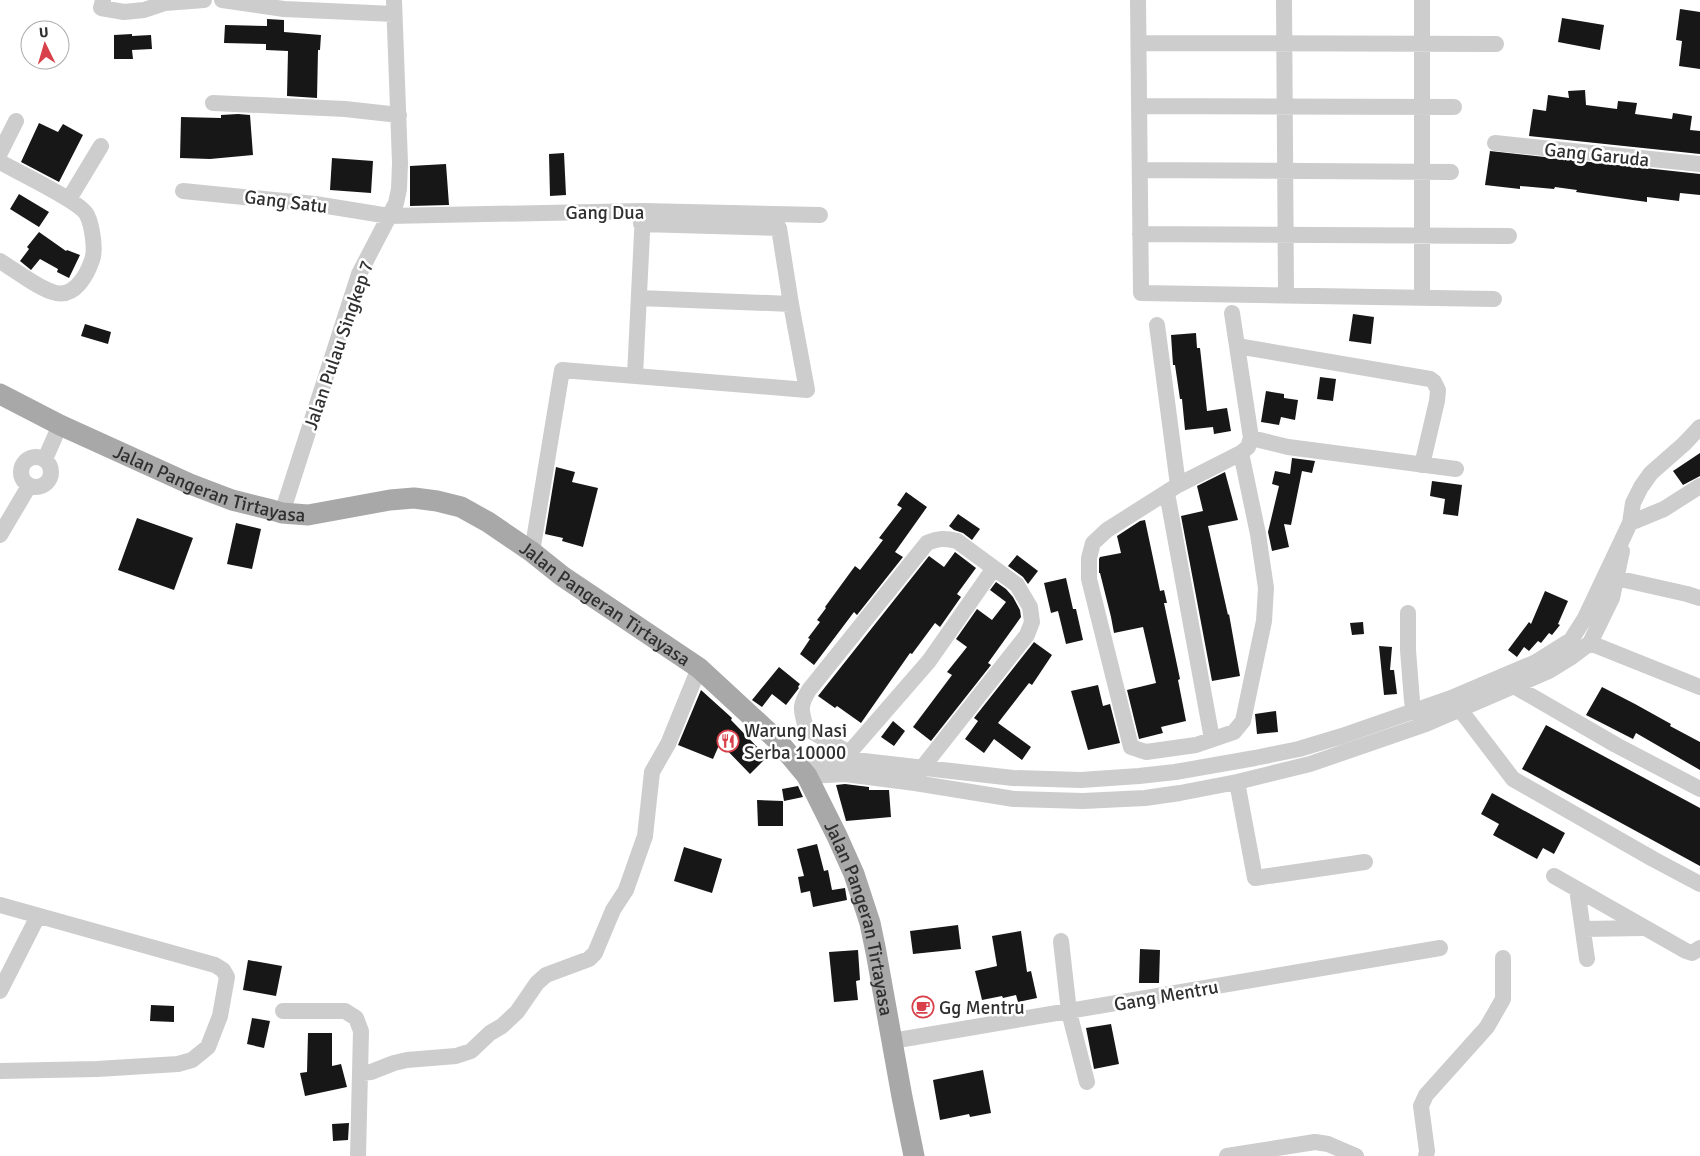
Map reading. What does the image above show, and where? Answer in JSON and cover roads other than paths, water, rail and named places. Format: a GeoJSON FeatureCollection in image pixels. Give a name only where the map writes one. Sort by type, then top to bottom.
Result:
{"type":"FeatureCollection","features":[{"type":"Feature","properties":{"kind":"main road","name":"Jalan Pangeran Tirtayasa"},"geometry":{"type":"LineString","coordinates":[[0,394],[60,425],[190,484],[232,500],[282,513],[308,514],[390,500],[414,498],[461,506],[488,522],[532,552],[562,576],[700,668],[772,736],[802,771],[830,820],[854,874],[870,922],[914,1156]]}},
{"type":"Feature","properties":{"kind":"street"},"geometry":{"type":"LineString","coordinates":[[102,4],[124,12],[144,10],[165,3],[204,0]]}},
{"type":"Feature","properties":{"kind":"street"},"geometry":{"type":"LineString","coordinates":[[222,0],[284,9],[394,7]]}},
{"type":"Feature","properties":{"kind":"street"},"geometry":{"type":"LineString","coordinates":[[1138,0],[1141,293],[1494,298]]}},
{"type":"Feature","properties":{"kind":"street"},"geometry":{"type":"LineString","coordinates":[[1284,0],[1286,295]]}},
{"type":"Feature","properties":{"kind":"street"},"geometry":{"type":"LineString","coordinates":[[1422,0],[1422,297]]}},
{"type":"Feature","properties":{"kind":"street","name":"Jalan Pulau Singkep 7"},"geometry":{"type":"LineString","coordinates":[[282,513],[359,274],[396,203],[400,189],[394,7]]}},
{"type":"Feature","properties":{"kind":"street"},"geometry":{"type":"LineString","coordinates":[[1139,42],[1496,44]]}},
{"type":"Feature","properties":{"kind":"street"},"geometry":{"type":"LineString","coordinates":[[213,103],[345,109],[399,115]]}},
{"type":"Feature","properties":{"kind":"street"},"geometry":{"type":"LineString","coordinates":[[1139,106],[1454,107]]}},
{"type":"Feature","properties":{"kind":"street"},"geometry":{"type":"LineString","coordinates":[[0,153],[16,121]]}},
{"type":"Feature","properties":{"kind":"street","name":"Gang Garuda"},"geometry":{"type":"LineString","coordinates":[[1495,143],[1700,164]]}},
{"type":"Feature","properties":{"kind":"street"},"geometry":{"type":"LineString","coordinates":[[69,199],[101,146]]}},
{"type":"Feature","properties":{"kind":"street"},"geometry":{"type":"LineString","coordinates":[[0,162],[69,199],[87,214],[93,236],[93,259],[80,283],[72,291],[58,294],[46,290],[0,261]]}},
{"type":"Feature","properties":{"kind":"street"},"geometry":{"type":"LineString","coordinates":[[1140,170],[1451,172]]}},
{"type":"Feature","properties":{"kind":"street","name":"Gang Satu"},"geometry":{"type":"LineString","coordinates":[[183,191],[315,204],[389,216]]}},
{"type":"Feature","properties":{"kind":"street","name":"Gang Dua"},"geometry":{"type":"LineString","coordinates":[[389,216],[642,217],[820,215]]}},
{"type":"Feature","properties":{"kind":"street"},"geometry":{"type":"LineString","coordinates":[[532,552],[562,370],[634,376],[807,390],[779,228],[642,217],[634,376]]}},
{"type":"Feature","properties":{"kind":"street"},"geometry":{"type":"LineString","coordinates":[[1140,234],[1509,236]]}},
{"type":"Feature","properties":{"kind":"street"},"geometry":{"type":"LineString","coordinates":[[639,298],[791,304]]}},
{"type":"Feature","properties":{"kind":"street"},"geometry":{"type":"LineString","coordinates":[[1232,313],[1251,438],[1248,447],[1241,453],[1172,489],[1107,530],[1093,543],[1089,558],[1089,579],[1131,747],[1146,752],[1196,745],[1234,732],[1243,721],[1264,621],[1266,588],[1258,534],[1241,453]]}},
{"type":"Feature","properties":{"kind":"street"},"geometry":{"type":"LineString","coordinates":[[1157,325],[1172,489],[1212,739]]}},
{"type":"Feature","properties":{"kind":"street"},"geometry":{"type":"LineString","coordinates":[[1237,346],[1430,379],[1438,390],[1437,401],[1422,465]]}},
{"type":"Feature","properties":{"kind":"street"},"geometry":{"type":"LineString","coordinates":[[0,535],[29,486],[21,477],[22,465],[31,458],[44,459],[60,425]]}},
{"type":"Feature","properties":{"kind":"street"},"geometry":{"type":"LineString","coordinates":[[1507,682],[1571,640],[1611,577],[1628,526],[1633,503],[1651,473],[1700,427]]}},
{"type":"Feature","properties":{"kind":"street"},"geometry":{"type":"LineString","coordinates":[[1251,438],[1288,446],[1456,469]]}},
{"type":"Feature","properties":{"kind":"street"},"geometry":{"type":"LineString","coordinates":[[1628,526],[1664,509],[1700,486]]}},
{"type":"Feature","properties":{"kind":"street"},"geometry":{"type":"LineString","coordinates":[[915,783],[922,768],[1027,635],[1032,622],[1030,607],[1017,585],[957,541],[946,538],[937,539],[928,543],[809,690],[802,702],[802,714],[806,728],[847,762],[915,783],[1025,799],[1083,801],[1164,796],[1237,782],[1310,764],[1426,724],[1455,704],[1507,682],[1549,671],[1590,644],[1612,598],[1611,577]]}},
{"type":"Feature","properties":{"kind":"street"},"geometry":{"type":"LineString","coordinates":[[847,762],[929,661],[994,568]]}},
{"type":"Feature","properties":{"kind":"street"},"geometry":{"type":"LineString","coordinates":[[1611,577],[1700,598]]}},
{"type":"Feature","properties":{"kind":"street"},"geometry":{"type":"LineString","coordinates":[[1408,613],[1408,650],[1412,701],[1426,724]]}},
{"type":"Feature","properties":{"kind":"street"},"geometry":{"type":"LineString","coordinates":[[1590,644],[1700,687]]}},
{"type":"Feature","properties":{"kind":"street"},"geometry":{"type":"LineString","coordinates":[[360,1073],[371,1072],[394,1063],[456,1056],[471,1051],[517,1012],[537,983],[546,975],[589,959],[595,953],[614,910],[626,890],[645,836],[652,772],[668,744],[700,668]]}},
{"type":"Feature","properties":{"kind":"street"},"geometry":{"type":"LineString","coordinates":[[1507,682],[1700,789]]}},
{"type":"Feature","properties":{"kind":"street"},"geometry":{"type":"LineString","coordinates":[[802,771],[847,762],[1025,778],[1081,780],[1160,773],[1201,768],[1298,749],[1416,710],[1455,704]]}},
{"type":"Feature","properties":{"kind":"street"},"geometry":{"type":"LineString","coordinates":[[1455,704],[1513,779],[1700,884]]}},
{"type":"Feature","properties":{"kind":"street"},"geometry":{"type":"LineString","coordinates":[[1196,745],[1206,788]]}},
{"type":"Feature","properties":{"kind":"street"},"geometry":{"type":"LineString","coordinates":[[1160,773],[1164,796]]}},
{"type":"Feature","properties":{"kind":"street"},"geometry":{"type":"LineString","coordinates":[[1025,778],[1025,799]]}},
{"type":"Feature","properties":{"kind":"street"},"geometry":{"type":"LineString","coordinates":[[1237,782],[1255,878],[1365,862]]}},
{"type":"Feature","properties":{"kind":"street"},"geometry":{"type":"LineString","coordinates":[[1554,876],[1686,952],[1692,953],[1700,948]]}},
{"type":"Feature","properties":{"kind":"street"},"geometry":{"type":"LineString","coordinates":[[1577,889],[1587,959]]}},
{"type":"Feature","properties":{"kind":"street"},"geometry":{"type":"LineString","coordinates":[[0,906],[215,965],[223,970],[227,977],[220,1016],[208,1047],[192,1060],[97,1069],[0,1071]]}},
{"type":"Feature","properties":{"kind":"street"},"geometry":{"type":"LineString","coordinates":[[0,992],[38,916]]}},
{"type":"Feature","properties":{"kind":"street"},"geometry":{"type":"LineString","coordinates":[[1583,929],[1645,928]]}},
{"type":"Feature","properties":{"kind":"street"},"geometry":{"type":"LineString","coordinates":[[1061,941],[1069,1012],[1087,1082]]}},
{"type":"Feature","properties":{"kind":"street","name":"Gang Mentru"},"geometry":{"type":"LineString","coordinates":[[892,1041],[1440,948]]}},
{"type":"Feature","properties":{"kind":"street"},"geometry":{"type":"LineString","coordinates":[[1426,1156],[1421,1106],[1426,1095],[1487,1027],[1503,999],[1504,958]]}},
{"type":"Feature","properties":{"kind":"street"},"geometry":{"type":"LineString","coordinates":[[283,1011],[345,1011],[356,1018],[361,1032],[358,1156]]}},
{"type":"Feature","properties":{"kind":"street"},"geometry":{"type":"LineString","coordinates":[[1227,1156],[1315,1142],[1328,1144],[1356,1156]]}},
{"type":"Feature","properties":{"kind":"place","name":"Warung Nasi Serba 10000"},"geometry":{"type":"Point","coordinates":[728,741]}},
{"type":"Feature","properties":{"kind":"place","name":"Gg Mentru"},"geometry":{"type":"Point","coordinates":[923,1007]}}]}
